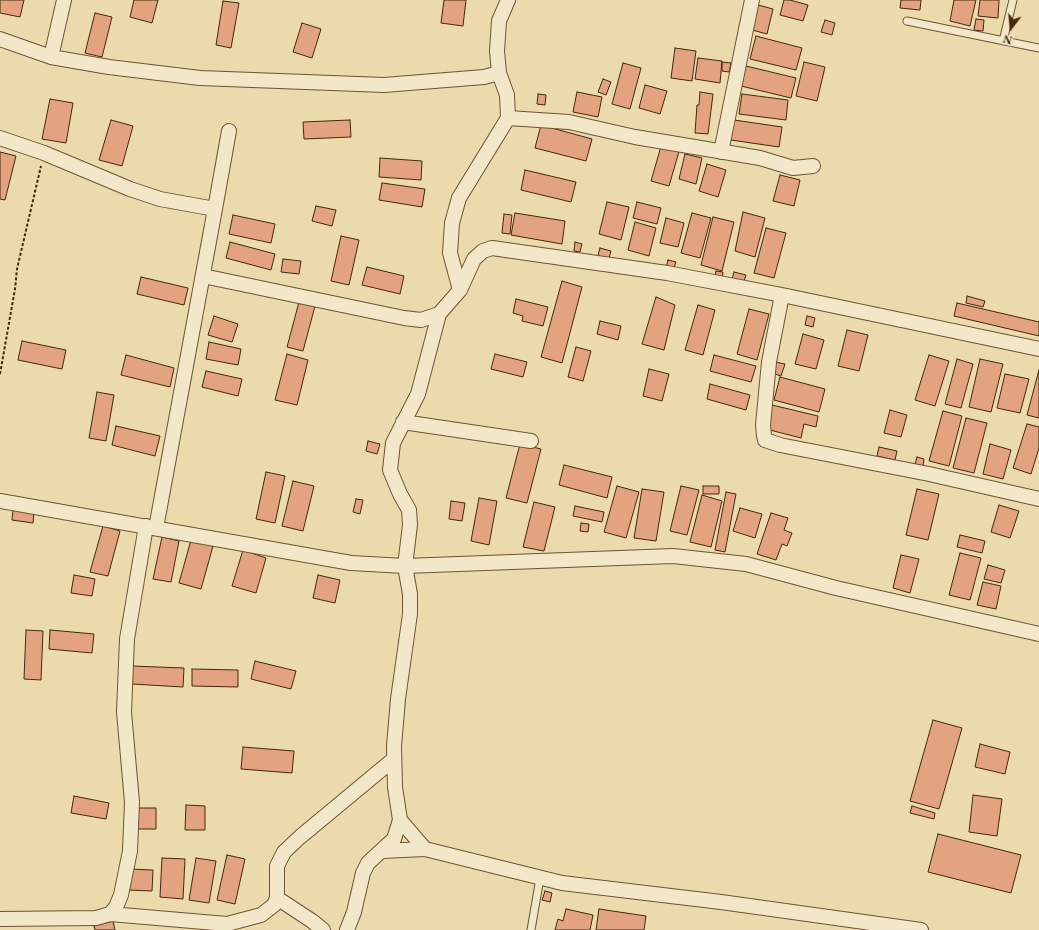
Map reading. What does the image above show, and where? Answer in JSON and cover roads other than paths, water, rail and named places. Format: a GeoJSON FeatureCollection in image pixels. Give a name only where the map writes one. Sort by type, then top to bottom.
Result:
{"type":"FeatureCollection","features":[{"type":"Feature","properties":{"kind":"street"},"geometry":{"type":"LineString","coordinates":[[51,57],[64,0]]}},
{"type":"Feature","properties":{"kind":"street"},"geometry":{"type":"LineString","coordinates":[[460,290],[450,253],[452,223],[459,198],[508,118],[507,95],[500,73],[497,52],[499,21],[508,0]]}},
{"type":"Feature","properties":{"kind":"street"},"geometry":{"type":"LineString","coordinates":[[721,152],[752,0]]}},
{"type":"Feature","properties":{"kind":"street"},"geometry":{"type":"LineString","coordinates":[[0,39],[51,57],[109,67],[200,78],[384,85],[484,77],[500,73]]}},
{"type":"Feature","properties":{"kind":"street"},"geometry":{"type":"LineString","coordinates":[[508,118],[568,122],[635,137],[760,158],[793,168],[813,166]]}},
{"type":"Feature","properties":{"kind":"street"},"geometry":{"type":"LineString","coordinates":[[110,914],[116,907],[121,895],[130,851],[132,802],[124,712],[127,638],[203,276],[229,131]]}},
{"type":"Feature","properties":{"kind":"street"},"geometry":{"type":"LineString","coordinates":[[0,138],[44,153],[152,197],[215,209]]}},
{"type":"Feature","properties":{"kind":"street"},"geometry":{"type":"LineString","coordinates":[[348,930],[368,863],[394,839],[400,820],[395,787],[394,746],[398,699],[410,614],[410,594],[405,566],[410,525],[409,510],[400,494],[390,470],[393,443],[418,394],[439,314],[460,290],[474,259],[483,251],[492,248],[667,273],[782,295],[1039,350]]}},
{"type":"Feature","properties":{"kind":"street"},"geometry":{"type":"LineString","coordinates":[[203,276],[404,318],[421,320],[439,314]]}},
{"type":"Feature","properties":{"kind":"street"},"geometry":{"type":"LineString","coordinates":[[782,295],[769,362],[763,425],[765,440],[780,445],[929,474],[1039,498]]}},
{"type":"Feature","properties":{"kind":"street"},"geometry":{"type":"LineString","coordinates":[[403,422],[531,441]]}},
{"type":"Feature","properties":{"kind":"street"},"geometry":{"type":"LineString","coordinates":[[0,501],[351,563],[405,566],[666,557],[746,564],[836,588],[1039,634]]}},
{"type":"Feature","properties":{"kind":"street"},"geometry":{"type":"LineString","coordinates":[[0,919],[96,918],[110,914],[227,924],[261,915],[274,905],[277,898],[277,866],[284,852],[394,759]]}},
{"type":"Feature","properties":{"kind":"street"},"geometry":{"type":"LineString","coordinates":[[400,820],[425,849]]}},
{"type":"Feature","properties":{"kind":"street"},"geometry":{"type":"LineString","coordinates":[[382,851],[425,849],[562,883],[721,902],[920,930]]}},
{"type":"Feature","properties":{"kind":"street"},"geometry":{"type":"LineString","coordinates":[[277,898],[324,930]]}},
{"type":"Feature","properties":{"kind":"lane"},"geometry":{"type":"LineString","coordinates":[[1003,41],[1013,0]]}},
{"type":"Feature","properties":{"kind":"lane"},"geometry":{"type":"LineString","coordinates":[[907,21],[1039,48]]}},
{"type":"Feature","properties":{"kind":"lane"},"geometry":{"type":"LineString","coordinates":[[531,930],[540,878]]}}]}
